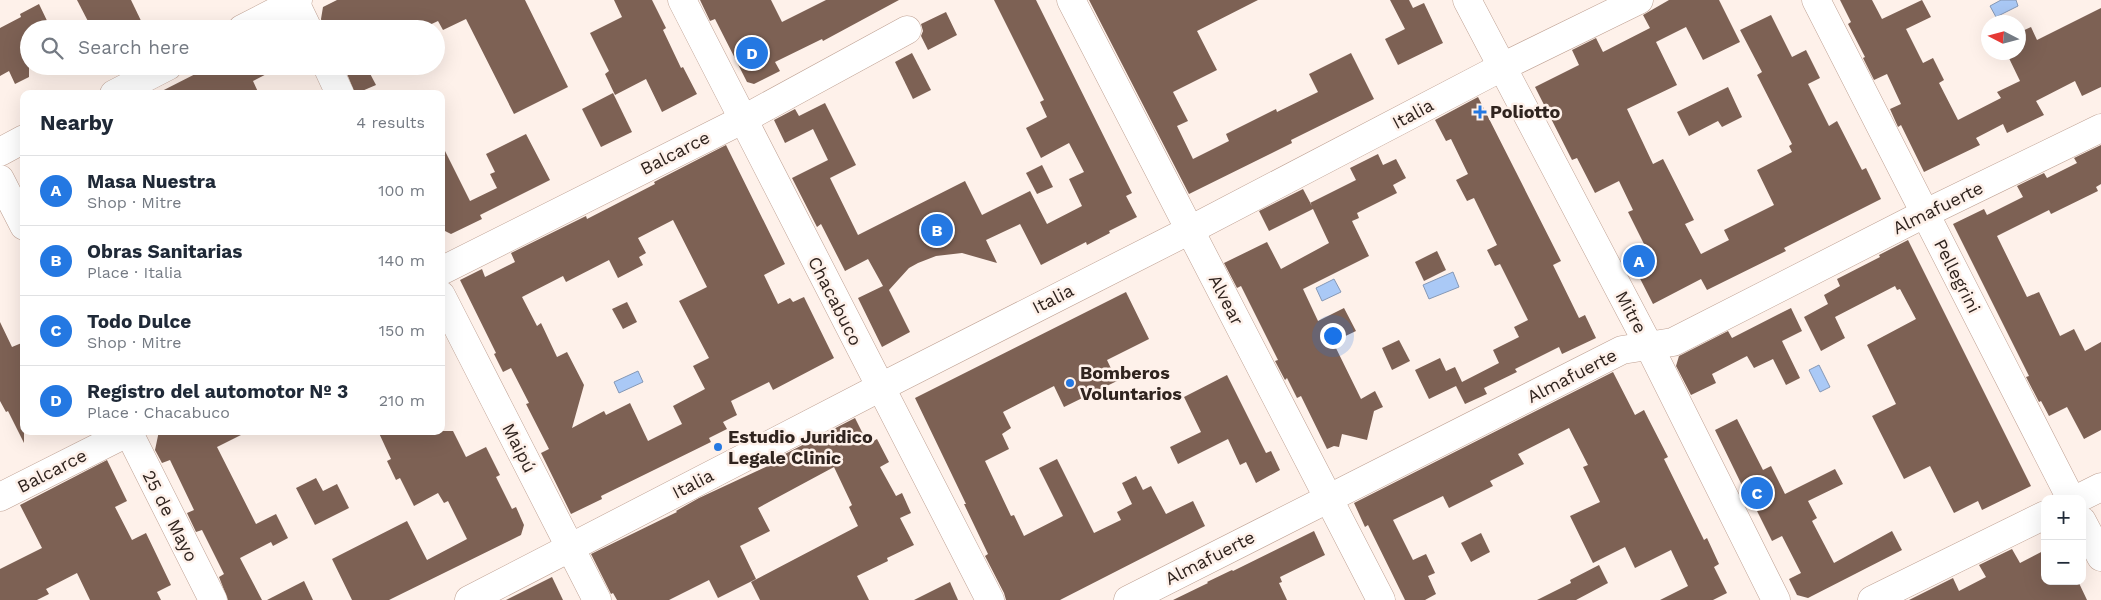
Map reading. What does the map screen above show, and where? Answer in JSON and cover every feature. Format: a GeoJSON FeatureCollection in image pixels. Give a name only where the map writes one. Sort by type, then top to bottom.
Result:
{"type":"FeatureCollection","features":[{"type":"Feature","properties":{"kind":"street","name":"Chacabuco"},"geometry":{"type":"LineString","coordinates":[[682,0],[879,388],[990,600]]}},
{"type":"Feature","properties":{"kind":"street","name":"Alvear"},"geometry":{"type":"LineString","coordinates":[[1071,0],[1381,600]]}},
{"type":"Feature","properties":{"kind":"street","name":"Mitre"},"geometry":{"type":"LineString","coordinates":[[1467,0],[1649,346],[1776,600]]}},
{"type":"Feature","properties":{"kind":"street","name":"Italia"},"geometry":{"type":"LineString","coordinates":[[469,600],[1190,230],[1502,67],[1638,0]]}},
{"type":"Feature","properties":{"kind":"street","name":"Pellegrini"},"geometry":{"type":"LineString","coordinates":[[1816,0],[2068,495]]}},
{"type":"Feature","properties":{"kind":"street"},"geometry":{"type":"LineString","coordinates":[[259,20],[295,1],[304,20]]}},
{"type":"Feature","properties":{"kind":"street","name":"Balcarce"},"geometry":{"type":"LineString","coordinates":[[445,269],[742,120],[907,30]]}},
{"type":"Feature","properties":{"kind":"street"},"geometry":{"type":"LineString","coordinates":[[122,90],[151,75]]}},
{"type":"Feature","properties":{"kind":"street"},"geometry":{"type":"LineString","coordinates":[[331,75],[338,90]]}},
{"type":"Feature","properties":{"kind":"street","name":"Almafuerte"},"geometry":{"type":"LineString","coordinates":[[1128,600],[1622,350],[1673,342],[1926,213],[2101,128]]}},
{"type":"Feature","properties":{"kind":"street"},"geometry":{"type":"LineString","coordinates":[[0,152],[20,142]]}},
{"type":"Feature","properties":{"kind":"street"},"geometry":{"type":"LineString","coordinates":[[0,179],[20,218]]}},
{"type":"Feature","properties":{"kind":"street","name":"Maipú"},"geometry":{"type":"LineString","coordinates":[[445,303],[597,600]]}},
{"type":"Feature","properties":{"kind":"street","name":"Balcarce"},"geometry":{"type":"LineString","coordinates":[[0,497],[123,435]]}},
{"type":"Feature","properties":{"kind":"street","name":"25 de Mayo"},"geometry":{"type":"LineString","coordinates":[[130,435],[213,600]]}},
{"type":"Feature","properties":{"kind":"street"},"geometry":{"type":"LineString","coordinates":[[2086,495],[2101,487]]}},
{"type":"Feature","properties":{"kind":"street"},"geometry":{"type":"LineString","coordinates":[[1872,600],[2041,517]]}},
{"type":"Feature","properties":{"kind":"street"},"geometry":{"type":"LineString","coordinates":[[2086,529],[2101,557]]}},
{"type":"Feature","properties":{"kind":"water"},"geometry":{"type":"Polygon","coordinates":[[[2001,0],[2016,0],[2018,6],[2000,15],[1995,15],[1990,6],[2001,0]]]}},
{"type":"Feature","properties":{"kind":"water"},"geometry":{"type":"Polygon","coordinates":[[[1453,272],[1459,287],[1429,299],[1423,285],[1453,272]]]}},
{"type":"Feature","properties":{"kind":"water"},"geometry":{"type":"Polygon","coordinates":[[[1334,279],[1341,292],[1322,301],[1316,288],[1334,279]]]}},
{"type":"Feature","properties":{"kind":"water"},"geometry":{"type":"Polygon","coordinates":[[[1819,365],[1830,387],[1820,392],[1809,370],[1819,365]]]}},
{"type":"Feature","properties":{"kind":"water"},"geometry":{"type":"Polygon","coordinates":[[[638,371],[643,382],[619,393],[614,382],[638,371]]]}},
{"type":"Feature","properties":{"kind":"building"},"geometry":{"type":"Polygon","coordinates":[[[77,0],[131,0],[141,20],[87,20],[77,0]]]}},
{"type":"Feature","properties":{"kind":"building"},"geometry":{"type":"Polygon","coordinates":[[[337,0],[525,0],[568,87],[514,114],[466,19],[445,29],[445,20],[321,20],[323,7],[337,0]]]}},
{"type":"Feature","properties":{"kind":"building"},"geometry":{"type":"Polygon","coordinates":[[[614,0],[652,0],[666,28],[663,30],[681,68],[683,67],[697,94],[662,112],[646,79],[615,95],[605,74],[609,71],[590,33],[622,17],[614,0]]]}},
{"type":"Feature","properties":{"kind":"building"},"geometry":{"type":"Polygon","coordinates":[[[700,0],[771,0],[782,22],[826,0],[899,0],[823,41],[822,39],[775,62],[780,71],[754,84],[747,82],[715,19],[710,21],[700,0]]]}},
{"type":"Feature","properties":{"kind":"building"},"geometry":{"type":"Polygon","coordinates":[[[994,0],[1036,0],[1132,193],[1126,196],[1137,217],[1087,245],[1086,242],[1041,265],[1020,224],[986,240],[997,263],[962,253],[936,256],[918,263],[909,268],[889,290],[910,332],[882,347],[858,298],[883,286],[868,259],[845,271],[821,224],[817,227],[792,178],[828,160],[813,129],[785,143],[774,120],[795,109],[799,116],[825,103],[856,165],[830,178],[858,235],[965,181],[982,215],[1030,191],[1047,224],[1082,206],[1069,179],[1084,172],[1069,143],[1041,158],[1026,128],[1047,117],[1040,102],[1044,100],[994,0]]]}},
{"type":"Feature","properties":{"kind":"building"},"geometry":{"type":"Polygon","coordinates":[[[1089,0],[1258,0],[1197,31],[1217,70],[1173,92],[1188,121],[1177,126],[1193,159],[1229,141],[1226,134],[1276,109],[1277,112],[1318,92],[1309,74],[1351,53],[1374,99],[1291,140],[1292,143],[1189,194],[1089,0]]]}},
{"type":"Feature","properties":{"kind":"building"},"geometry":{"type":"Polygon","coordinates":[[[1390,0],[1409,0],[1413,8],[1424,3],[1443,43],[1398,65],[1385,39],[1405,29],[1390,0]]]}},
{"type":"Feature","properties":{"kind":"building"},"geometry":{"type":"Polygon","coordinates":[[[1669,0],[1719,0],[1740,42],[1703,60],[1686,27],[1656,42],[1677,85],[1627,109],[1653,164],[1663,159],[1694,220],[1685,224],[1701,254],[1729,240],[1724,230],[1774,205],[1757,170],[1792,152],[1789,146],[1792,144],[1757,75],[1762,72],[1740,30],[1771,15],[1792,57],[1806,50],[1820,78],[1808,84],[1829,126],[1837,121],[1862,170],[1866,168],[1881,199],[1784,248],[1786,251],[1707,290],[1701,279],[1653,304],[1628,255],[1645,246],[1628,212],[1633,210],[1619,181],[1595,193],[1577,158],[1572,160],[1535,87],[1579,65],[1572,50],[1596,38],[1603,52],[1650,28],[1643,15],[1669,0]]]}},
{"type":"Feature","properties":{"kind":"building"},"geometry":{"type":"Polygon","coordinates":[[[1840,0],[1872,0],[1882,19],[1922,0],[1931,17],[1906,29],[1923,63],[1933,58],[1944,80],[1939,83],[1958,120],[2001,98],[1997,92],[2020,81],[2010,60],[2026,60],[2026,29],[2031,27],[2037,40],[2101,8],[2101,87],[2082,96],[2075,81],[2036,101],[2044,115],[2007,133],[2003,124],[1976,138],[1980,145],[1924,172],[1901,125],[1898,127],[1890,109],[1901,104],[1887,74],[1874,80],[1863,58],[1865,57],[1848,24],[1851,22],[1840,0]]]}},
{"type":"Feature","properties":{"kind":"building"},"geometry":{"type":"Polygon","coordinates":[[[39,4],[47,20],[20,20],[20,75],[29,75],[29,77],[15,84],[9,71],[0,76],[0,28],[21,17],[20,14],[39,4]]]}},
{"type":"Feature","properties":{"kind":"building"},"geometry":{"type":"Polygon","coordinates":[[[946,12],[957,35],[928,50],[921,36],[923,31],[921,24],[946,12]]]}},
{"type":"Feature","properties":{"kind":"building"},"geometry":{"type":"Polygon","coordinates":[[[912,53],[931,90],[913,99],[895,62],[912,53]]]}},
{"type":"Feature","properties":{"kind":"building"},"geometry":{"type":"Polygon","coordinates":[[[193,75],[265,75],[253,81],[257,90],[164,90],[193,75]]]}},
{"type":"Feature","properties":{"kind":"building"},"geometry":{"type":"Polygon","coordinates":[[[348,75],[371,75],[376,85],[364,90],[353,90],[348,75]]]}},
{"type":"Feature","properties":{"kind":"building"},"geometry":{"type":"Polygon","coordinates":[[[1728,87],[1742,117],[1722,127],[1718,121],[1689,136],[1677,112],[1728,87]]]}},
{"type":"Feature","properties":{"kind":"building"},"geometry":{"type":"Polygon","coordinates":[[[613,93],[632,132],[601,147],[582,109],[613,93]]]}},
{"type":"Feature","properties":{"kind":"building"},"geometry":{"type":"Polygon","coordinates":[[[1478,97],[1561,261],[1553,265],[1579,318],[1585,315],[1596,338],[1562,354],[1559,347],[1515,369],[1517,372],[1484,388],[1487,394],[1465,404],[1456,386],[1429,399],[1415,370],[1440,358],[1446,371],[1455,367],[1462,382],[1499,363],[1493,350],[1519,337],[1514,327],[1528,320],[1500,264],[1495,266],[1487,250],[1497,245],[1474,198],[1467,201],[1456,180],[1468,174],[1451,139],[1446,141],[1435,120],[1478,97]]]}},
{"type":"Feature","properties":{"kind":"building"},"geometry":{"type":"Polygon","coordinates":[[[526,134],[550,180],[480,215],[482,219],[451,234],[445,231],[445,151],[470,201],[497,188],[490,174],[495,172],[486,154],[526,134]]]}},
{"type":"Feature","properties":{"kind":"building"},"geometry":{"type":"Polygon","coordinates":[[[726,145],[785,264],[764,275],[778,304],[790,298],[793,302],[804,297],[834,358],[773,390],[769,382],[731,401],[737,415],[723,422],[727,429],[709,438],[711,442],[601,496],[602,499],[571,514],[541,453],[549,449],[526,404],[529,403],[511,368],[503,372],[494,354],[496,353],[460,280],[482,269],[485,277],[515,262],[511,253],[586,216],[587,219],[655,184],[654,182],[726,145]],[[673,220],[638,238],[646,253],[639,257],[643,265],[618,278],[609,260],[566,282],[563,276],[522,297],[537,326],[541,323],[557,357],[567,352],[584,385],[572,428],[604,411],[606,415],[630,403],[648,441],[682,424],[673,406],[705,389],[693,366],[709,358],[679,301],[707,287],[673,220]]]}},
{"type":"Feature","properties":{"kind":"building"},"geometry":{"type":"Polygon","coordinates":[[[2101,145],[2101,184],[2096,187],[2098,191],[2051,214],[2049,210],[1997,236],[2027,297],[2039,292],[2060,336],[2074,329],[2085,351],[2101,342],[2101,430],[2084,439],[2067,407],[2049,416],[2041,401],[2039,402],[2026,377],[2029,376],[1953,224],[1984,209],[1987,215],[2023,197],[2017,186],[2044,173],[2047,178],[2077,163],[2074,158],[2101,145]]]}},
{"type":"Feature","properties":{"kind":"building"},"geometry":{"type":"Polygon","coordinates":[[[1378,154],[1383,165],[1396,159],[1406,178],[1393,185],[1397,193],[1357,213],[1359,218],[1352,221],[1369,256],[1303,289],[1318,321],[1344,308],[1356,331],[1333,342],[1361,399],[1375,391],[1383,407],[1374,411],[1367,440],[1342,434],[1339,447],[1334,446],[1327,449],[1301,396],[1297,398],[1287,378],[1285,380],[1275,361],[1278,360],[1241,286],[1237,288],[1224,263],[1267,242],[1281,269],[1329,243],[1313,209],[1269,231],[1259,211],[1303,189],[1310,203],[1356,180],[1350,168],[1378,154]]]}},
{"type":"Feature","properties":{"kind":"building"},"geometry":{"type":"Polygon","coordinates":[[[1042,165],[1053,187],[1037,194],[1026,173],[1042,165]]]}},
{"type":"Feature","properties":{"kind":"building"},"geometry":{"type":"Polygon","coordinates":[[[1908,240],[2031,486],[1982,510],[1978,501],[1954,513],[1930,466],[1904,479],[1872,416],[1896,404],[1867,345],[1916,319],[1900,289],[1897,290],[1895,286],[1835,317],[1845,338],[1821,351],[1804,317],[1828,304],[1824,295],[1840,286],[1837,279],[1908,240]]]}},
{"type":"Feature","properties":{"kind":"building"},"geometry":{"type":"Polygon","coordinates":[[[1437,251],[1446,270],[1424,281],[1415,262],[1437,251]]]}},
{"type":"Feature","properties":{"kind":"building"},"geometry":{"type":"Polygon","coordinates":[[[1126,292],[1149,339],[1107,360],[1117,381],[1064,407],[1054,386],[1003,412],[1011,428],[1002,434],[1009,449],[985,461],[1011,516],[1014,515],[1024,536],[1063,516],[1039,468],[1057,459],[1094,533],[1121,520],[1117,512],[1132,504],[1122,483],[1136,476],[1143,490],[1151,486],[1166,514],[1193,501],[1205,526],[1060,600],[1006,600],[985,556],[988,554],[964,504],[966,504],[915,398],[1126,292]]]}},
{"type":"Feature","properties":{"kind":"building"},"geometry":{"type":"Polygon","coordinates":[[[627,302],[637,322],[623,329],[612,309],[627,302]]]}},
{"type":"Feature","properties":{"kind":"building"},"geometry":{"type":"Polygon","coordinates":[[[1791,308],[1802,331],[1782,341],[1800,378],[1786,385],[1773,359],[1754,368],[1747,356],[1712,374],[1716,383],[1691,395],[1676,366],[1679,356],[1728,331],[1732,338],[1791,308]]]}},
{"type":"Feature","properties":{"kind":"building"},"geometry":{"type":"Polygon","coordinates":[[[0,322],[12,347],[20,344],[20,435],[8,411],[6,412],[0,401],[0,322]]]}},
{"type":"Feature","properties":{"kind":"building"},"geometry":{"type":"Polygon","coordinates":[[[1399,340],[1410,361],[1392,370],[1382,348],[1399,340]]]}},
{"type":"Feature","properties":{"kind":"building"},"geometry":{"type":"Polygon","coordinates":[[[1613,372],[1635,415],[1644,410],[1668,457],[1664,459],[1704,540],[1707,538],[1719,564],[1714,567],[1727,593],[1713,600],[1660,600],[1688,586],[1671,550],[1635,568],[1625,547],[1593,563],[1570,516],[1600,502],[1583,467],[1588,465],[1569,428],[1518,454],[1524,464],[1490,481],[1493,486],[1449,508],[1443,496],[1393,520],[1413,560],[1426,554],[1435,573],[1428,576],[1436,594],[1425,600],[1405,600],[1368,525],[1365,527],[1354,503],[1613,372]]]}},
{"type":"Feature","properties":{"kind":"building"},"geometry":{"type":"Polygon","coordinates":[[[1227,375],[1266,453],[1271,451],[1280,470],[1256,483],[1246,462],[1240,465],[1228,439],[1178,464],[1170,447],[1201,432],[1184,397],[1227,375]]]}},
{"type":"Feature","properties":{"kind":"building"},"geometry":{"type":"Polygon","coordinates":[[[855,418],[868,444],[877,439],[889,462],[880,467],[896,496],[902,493],[911,513],[900,518],[914,545],[887,558],[888,561],[857,576],[869,600],[760,600],[751,582],[858,526],[849,507],[852,505],[834,467],[758,508],[770,531],[740,546],[756,579],[718,598],[709,580],[669,600],[617,600],[613,593],[611,594],[591,554],[677,512],[699,498],[785,458],[783,455],[855,418]]]}},
{"type":"Feature","properties":{"kind":"building"},"geometry":{"type":"Polygon","coordinates":[[[1737,419],[1763,470],[1771,466],[1785,494],[1835,469],[1843,484],[1808,501],[1817,518],[1812,521],[1834,563],[1892,531],[1902,550],[1808,598],[1797,595],[1789,579],[1801,573],[1782,536],[1772,541],[1756,509],[1754,510],[1715,430],[1737,419]]]}},
{"type":"Feature","properties":{"kind":"building"},"geometry":{"type":"Polygon","coordinates":[[[445,431],[453,431],[466,457],[486,447],[500,475],[496,477],[512,509],[516,507],[524,525],[521,535],[389,600],[352,600],[332,559],[407,521],[427,560],[467,539],[448,501],[444,503],[438,493],[414,506],[400,478],[396,480],[387,461],[391,459],[380,435],[445,435],[445,431]]]}},
{"type":"Feature","properties":{"kind":"building"},"geometry":{"type":"Polygon","coordinates":[[[20,435],[24,435],[24,443],[20,435]]]}},
{"type":"Feature","properties":{"kind":"building"},"geometry":{"type":"Polygon","coordinates":[[[158,435],[241,435],[217,447],[256,524],[276,514],[288,538],[273,546],[271,542],[240,558],[262,600],[228,600],[219,577],[224,574],[202,530],[196,532],[187,513],[194,510],[170,460],[162,463],[155,450],[158,435]]]}},
{"type":"Feature","properties":{"kind":"building"},"geometry":{"type":"Polygon","coordinates":[[[107,460],[127,501],[115,507],[132,540],[146,533],[171,585],[157,592],[161,600],[90,600],[77,573],[46,589],[49,594],[37,600],[0,600],[0,569],[42,548],[20,505],[107,460]]]}},
{"type":"Feature","properties":{"kind":"building"},"geometry":{"type":"Polygon","coordinates":[[[316,478],[323,491],[337,484],[349,508],[315,525],[296,488],[316,478]]]}},
{"type":"Feature","properties":{"kind":"building"},"geometry":{"type":"Polygon","coordinates":[[[1314,531],[1325,555],[1280,577],[1282,582],[1279,583],[1287,600],[1173,600],[1207,582],[1314,531]]]}},
{"type":"Feature","properties":{"kind":"building"},"geometry":{"type":"Polygon","coordinates":[[[1481,533],[1490,552],[1471,562],[1461,543],[1481,533]]]}},
{"type":"Feature","properties":{"kind":"building"},"geometry":{"type":"Polygon","coordinates":[[[2012,549],[2020,563],[2041,552],[2041,585],[2080,585],[2087,600],[1909,600],[1953,578],[1959,591],[1986,577],[1979,565],[2012,549]]]}},
{"type":"Feature","properties":{"kind":"building"},"geometry":{"type":"Polygon","coordinates":[[[1599,565],[1608,583],[1576,600],[1537,600],[1571,583],[1570,580],[1599,565]]]}},
{"type":"Feature","properties":{"kind":"building"},"geometry":{"type":"Polygon","coordinates":[[[552,577],[563,600],[506,600],[552,577]]]}},
{"type":"Feature","properties":{"kind":"building"},"geometry":{"type":"Polygon","coordinates":[[[304,581],[313,600],[267,600],[304,581]]]}},
{"type":"Feature","properties":{"kind":"building"},"geometry":{"type":"Polygon","coordinates":[[[950,582],[958,600],[914,600],[950,582]]]}},
{"type":"Feature","properties":{"kind":"place","name":"Registro del automotor Nº 3"},"geometry":{"type":"Point","coordinates":[752,53]}},
{"type":"Feature","properties":{"kind":"place","name":"Poliotto"},"geometry":{"type":"Point","coordinates":[1480,112]}},
{"type":"Feature","properties":{"kind":"place","name":"Obras Sanitarias"},"geometry":{"type":"Point","coordinates":[937,230]}},
{"type":"Feature","properties":{"kind":"place","name":"Masa Nuestra"},"geometry":{"type":"Point","coordinates":[1639,261]}},
{"type":"Feature","properties":{"kind":"place","name":"Bomberos Voluntarios"},"geometry":{"type":"Point","coordinates":[1070,383]}},
{"type":"Feature","properties":{"kind":"place","name":"Estudio Juridico Legale Clinic"},"geometry":{"type":"Point","coordinates":[718,447]}},
{"type":"Feature","properties":{"kind":"place","name":"Todo Dulce"},"geometry":{"type":"Point","coordinates":[1757,493]}}]}
